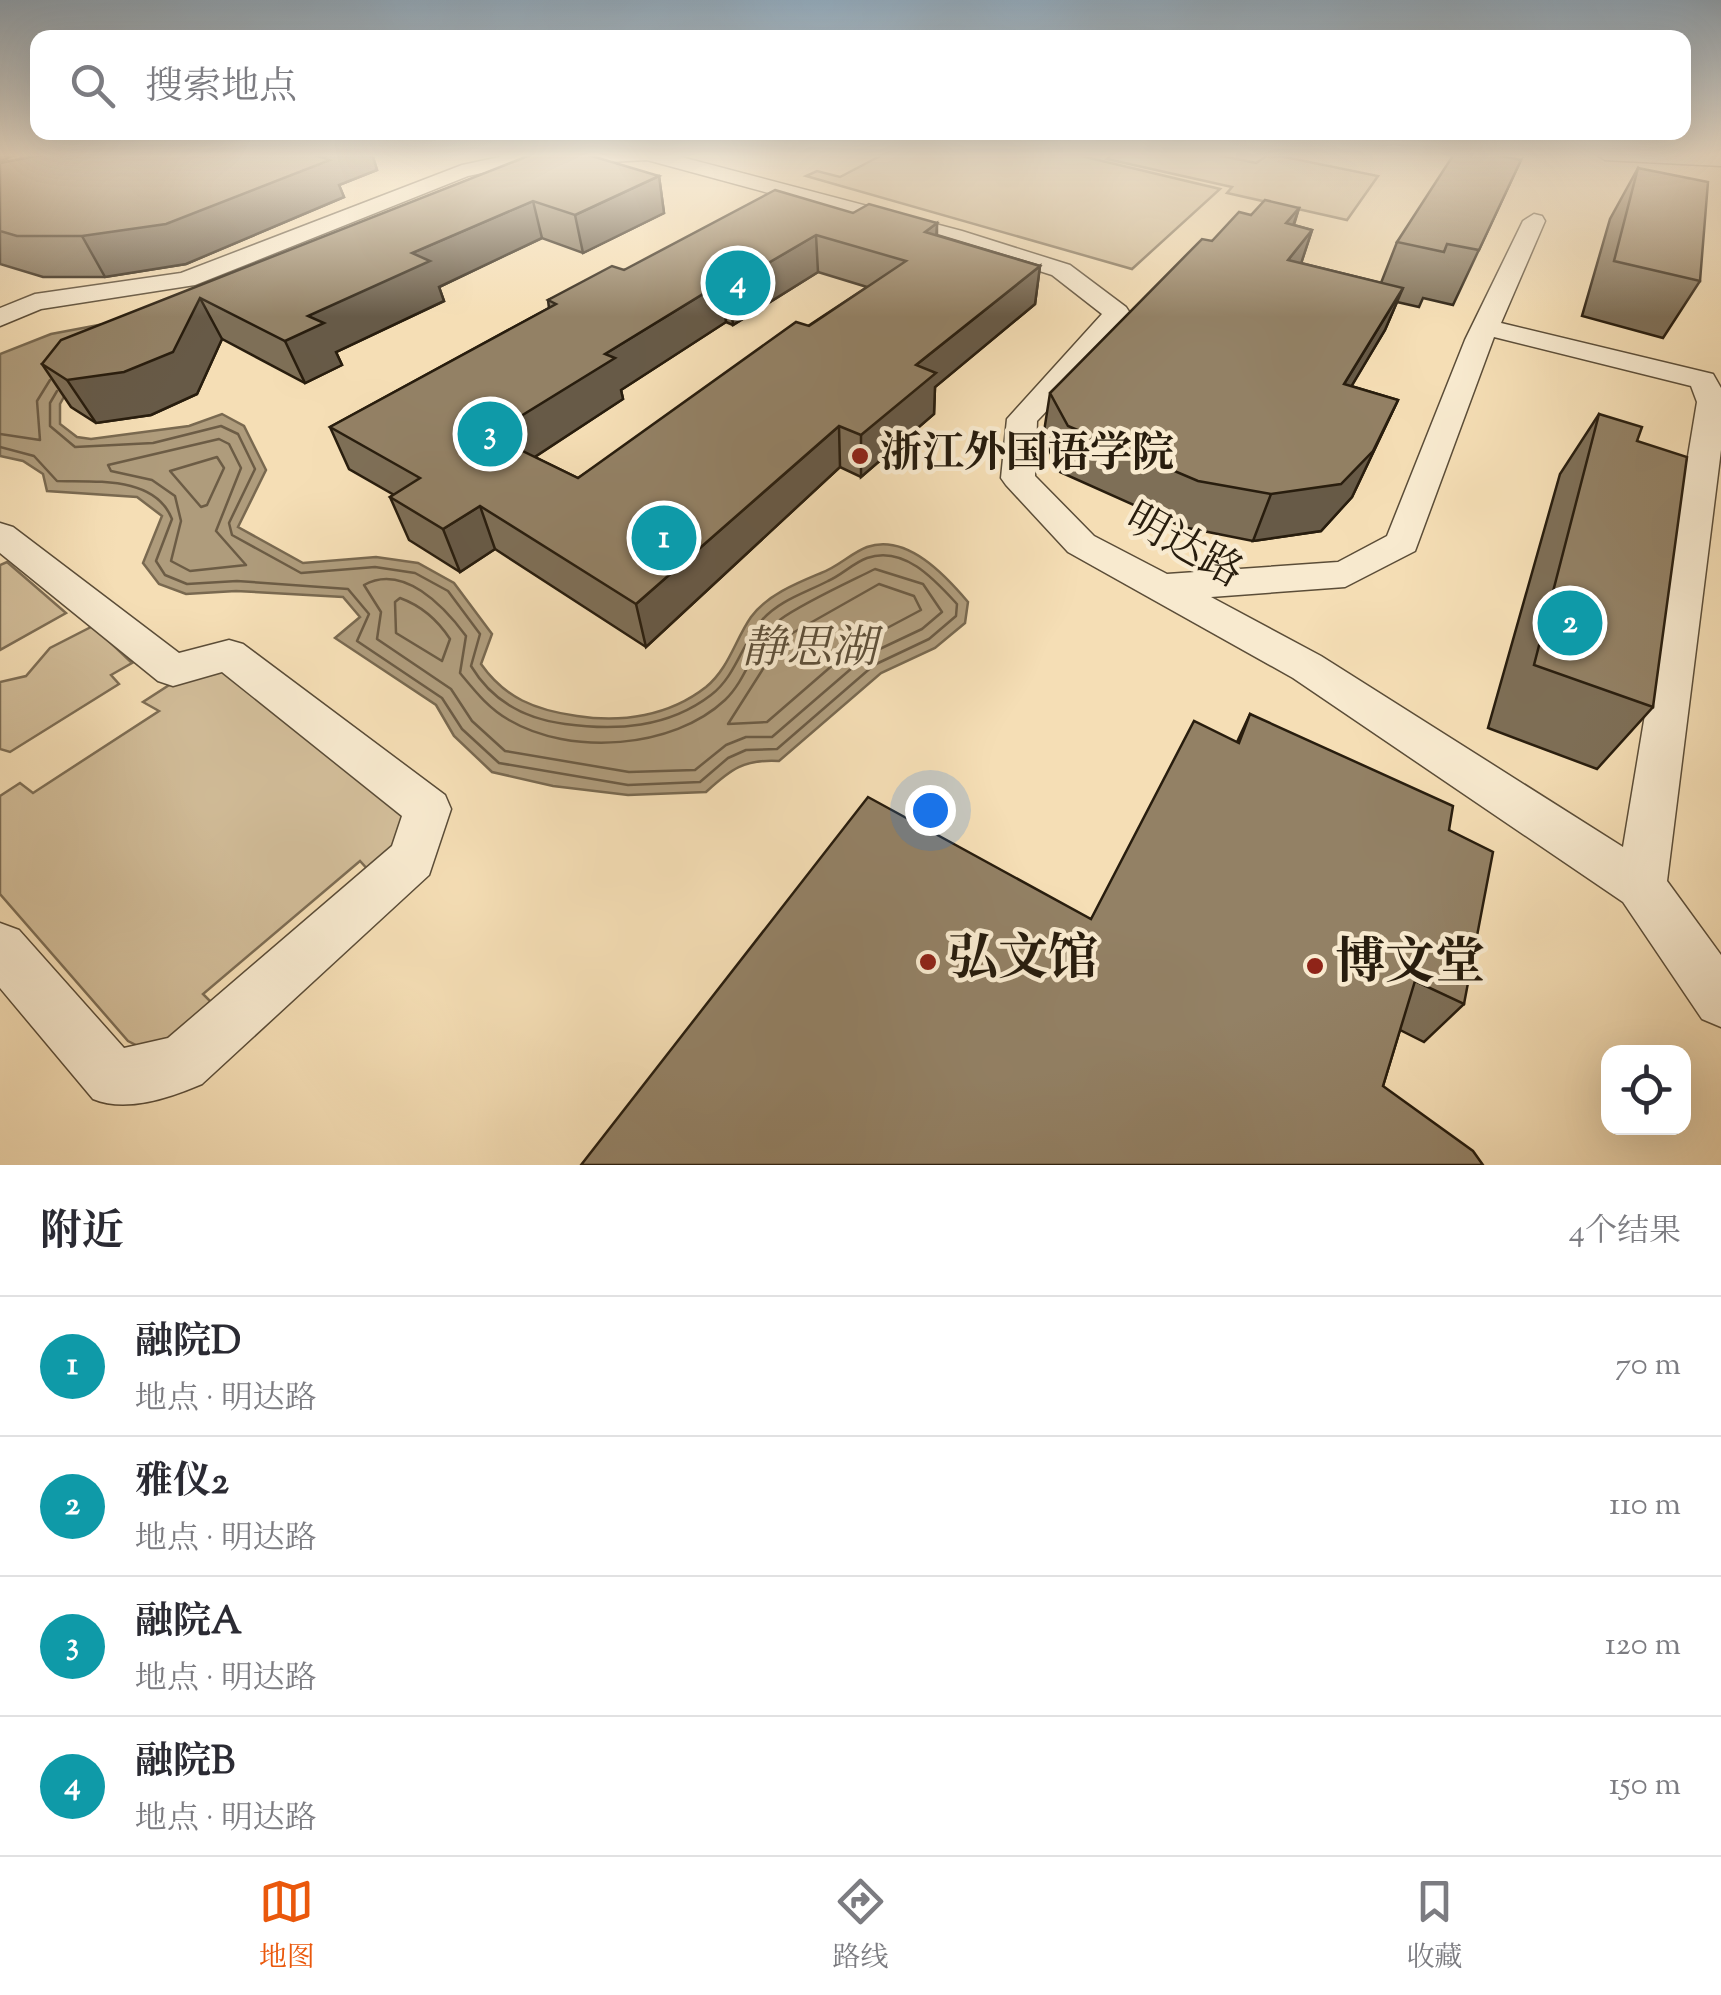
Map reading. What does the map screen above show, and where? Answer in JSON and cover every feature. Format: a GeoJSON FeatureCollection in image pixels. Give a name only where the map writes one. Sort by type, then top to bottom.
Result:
{"type":"FeatureCollection","features":[{"type":"Feature","properties":{"kind":"street"},"geometry":{"type":"LineString","coordinates":[[0,318],[35,302],[186,280],[367,208]]}},
{"type":"Feature","properties":{"kind":"street","name":"明达路"},"geometry":{"type":"LineString","coordinates":[[872,208],[1061,270],[1117,314],[1092,347],[1022,419],[1018,478],[1082,544],[1307,668],[1641,886],[1721,1000]]}},
{"type":"Feature","properties":{"kind":"street"},"geometry":{"type":"LineString","coordinates":[[1162,588],[1344,574],[1402,543],[1485,327],[1534,221]]}},
{"type":"Feature","properties":{"kind":"street"},"geometry":{"type":"LineString","coordinates":[[1485,327],[1703,380],[1717,403],[1641,886]]}},
{"type":"Feature","properties":{"kind":"street"},"geometry":{"type":"LineString","coordinates":[[0,535],[174,670],[229,654],[428,809],[412,859],[182,1064],[112,1079],[0,948]]}},
{"type":"Feature","properties":{"kind":"shaded area"},"geometry":{"type":"Polygon","coordinates":[[[919,208],[1199,208],[1132,269],[919,208]]]}},
{"type":"Feature","properties":{"kind":"shaded area"},"geometry":{"type":"Polygon","coordinates":[[[1295,208],[1355,208],[1347,220],[1295,208]]]}},
{"type":"Feature","properties":{"kind":"shaded area"},"geometry":{"type":"Polygon","coordinates":[[[7,562],[66,613],[0,650],[0,565],[7,562]]]}},
{"type":"Feature","properties":{"kind":"shaded area"},"geometry":{"type":"Polygon","coordinates":[[[93,626],[132,663],[111,675],[119,684],[10,752],[0,749],[0,682],[26,676],[50,648],[93,626]]]}},
{"type":"Feature","properties":{"kind":"shaded area"},"geometry":{"type":"Polygon","coordinates":[[[228,670],[402,808],[406,830],[371,873],[360,861],[203,994],[218,1009],[173,1042],[146,1050],[128,1041],[0,894],[0,796],[20,783],[33,793],[159,711],[143,702],[177,680],[228,670]]]}},
{"type":"Feature","properties":{"kind":"water","name":"静思湖"},"geometry":{"type":"Polygon","coordinates":[[[104,324],[60,404],[60,424],[77,437],[91,439],[189,426],[222,414],[244,426],[266,470],[238,527],[303,563],[376,557],[418,563],[454,583],[492,634],[481,664],[500,686],[534,706],[577,716],[628,718],[677,705],[714,679],[751,617],[765,602],[867,547],[882,544],[911,551],[949,580],[968,602],[965,623],[935,648],[881,673],[779,761],[739,767],[706,792],[628,795],[553,786],[492,772],[454,736],[436,705],[335,638],[360,617],[343,597],[236,591],[186,594],[159,584],[143,563],[162,516],[137,497],[47,491],[43,474],[23,461],[0,456],[0,354],[51,334],[104,324]]]}},
{"type":"Feature","properties":{"kind":"building"},"geometry":{"type":"Polygon","coordinates":[[[0,208],[206,208],[166,224],[82,236],[17,236],[0,231],[0,208]]]}},
{"type":"Feature","properties":{"kind":"building"},"geometry":{"type":"Polygon","coordinates":[[[395,208],[516,208],[412,253],[430,261],[308,316],[324,323],[285,341],[200,298],[173,352],[124,372],[67,380],[42,364],[61,340],[395,208]]]}},
{"type":"Feature","properties":{"kind":"building"},"geometry":{"type":"Polygon","coordinates":[[[555,208],[589,208],[575,215],[555,208]]]}},
{"type":"Feature","properties":{"kind":"building"},"geometry":{"type":"Polygon","coordinates":[[[740,208],[837,208],[853,213],[861,208],[885,208],[937,223],[925,232],[1040,266],[916,365],[936,373],[861,435],[839,426],[636,604],[480,506],[443,529],[390,497],[420,478],[330,427],[556,304],[548,300],[612,266],[624,270],[740,208]],[[816,235],[729,286],[721,283],[605,354],[615,358],[490,435],[578,478],[796,322],[809,326],[906,261],[816,235]]]}},
{"type":"Feature","properties":{"kind":"building"},"geometry":{"type":"Polygon","coordinates":[[[1257,208],[1299,208],[1286,223],[1312,230],[1288,260],[1403,288],[1344,384],[1398,400],[1373,451],[1341,484],[1271,494],[1198,481],[1068,426],[1050,393],[1202,239],[1212,241],[1239,212],[1251,215],[1257,208]]]}},
{"type":"Feature","properties":{"kind":"building"},"geometry":{"type":"Polygon","coordinates":[[[1419,208],[1498,208],[1479,250],[1447,244],[1444,252],[1397,242],[1419,208]]]}},
{"type":"Feature","properties":{"kind":"building"},"geometry":{"type":"Polygon","coordinates":[[[1628,208],[1706,208],[1700,281],[1614,261],[1628,208]]]}},
{"type":"Feature","properties":{"kind":"building"},"geometry":{"type":"Polygon","coordinates":[[[1599,414],[1642,427],[1637,441],[1687,457],[1653,707],[1534,665],[1599,414]]]}},
{"type":"Feature","properties":{"kind":"building"},"geometry":{"type":"Polygon","coordinates":[[[1250,714],[1453,806],[1449,830],[1493,852],[1464,1004],[1415,981],[1383,1086],[1473,1151],[1483,1165],[581,1165],[868,797],[1091,919],[1194,721],[1239,743],[1250,714]]]}},
{"type":"Feature","properties":{"kind":"place","name":"融院B"},"geometry":{"type":"Point","coordinates":[738,283]}},
{"type":"Feature","properties":{"kind":"place","name":"融院A"},"geometry":{"type":"Point","coordinates":[490,434]}},
{"type":"Feature","properties":{"kind":"place","name":"浙江外国语学院"},"geometry":{"type":"Point","coordinates":[860,456]}},
{"type":"Feature","properties":{"kind":"place","name":"融院D"},"geometry":{"type":"Point","coordinates":[664,538]}},
{"type":"Feature","properties":{"kind":"place","name":"雅仪2"},"geometry":{"type":"Point","coordinates":[1570,623]}},
{"type":"Feature","properties":{"kind":"place","name":"弘文馆"},"geometry":{"type":"Point","coordinates":[928,962]}},
{"type":"Feature","properties":{"kind":"place","name":"博文堂"},"geometry":{"type":"Point","coordinates":[1315,966]}}]}
